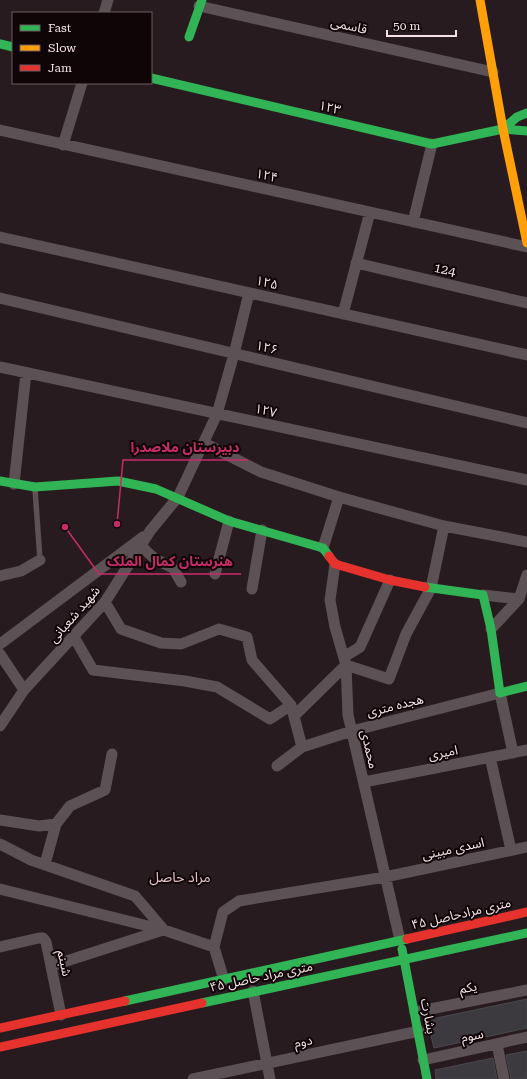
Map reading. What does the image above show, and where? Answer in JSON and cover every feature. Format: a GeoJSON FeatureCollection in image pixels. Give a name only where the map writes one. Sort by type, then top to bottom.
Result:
{"type":"FeatureCollection","features":[{"type":"Feature","properties":{"kind":"street"},"geometry":{"type":"LineString","coordinates":[[104,12],[108,0]]}},
{"type":"Feature","properties":{"kind":"street"},"geometry":{"type":"LineString","coordinates":[[480,0],[503,129],[527,243]]}},
{"type":"Feature","properties":{"kind":"street"},"geometry":{"type":"LineString","coordinates":[[189,38],[200,3]]}},
{"type":"Feature","properties":{"kind":"street","name":"قاسمی"},"geometry":{"type":"LineString","coordinates":[[200,3],[493,72]]}},
{"type":"Feature","properties":{"kind":"street"},"geometry":{"type":"LineString","coordinates":[[0,44],[12,47]]}},
{"type":"Feature","properties":{"kind":"street","name":"۱۲۳"},"geometry":{"type":"LineString","coordinates":[[152,78],[432,144],[503,129]]}},
{"type":"Feature","properties":{"kind":"street"},"geometry":{"type":"LineString","coordinates":[[63,144],[82,84]]}},
{"type":"Feature","properties":{"kind":"street"},"geometry":{"type":"LineString","coordinates":[[503,129],[513,120],[522,114],[527,113]]}},
{"type":"Feature","properties":{"kind":"street"},"geometry":{"type":"LineString","coordinates":[[503,129],[527,131]]}},
{"type":"Feature","properties":{"kind":"street","name":"۱۲۴"},"geometry":{"type":"LineString","coordinates":[[0,130],[527,247]]}},
{"type":"Feature","properties":{"kind":"street"},"geometry":{"type":"LineString","coordinates":[[413,222],[432,144]]}},
{"type":"Feature","properties":{"kind":"street"},"geometry":{"type":"LineString","coordinates":[[342,314],[370,212]]}},
{"type":"Feature","properties":{"kind":"street","name":"۱۲۵"},"geometry":{"type":"LineString","coordinates":[[0,236],[527,355]]}},
{"type":"Feature","properties":{"kind":"street","name":"124"},"geometry":{"type":"LineString","coordinates":[[356,263],[527,303]]}},
{"type":"Feature","properties":{"kind":"street","name":"شهید شعبانی"},"geometry":{"type":"LineString","coordinates":[[0,726],[24,690],[105,602],[150,531],[178,498],[217,414],[234,354],[249,292]]}},
{"type":"Feature","properties":{"kind":"street","name":"۱۲۶"},"geometry":{"type":"LineString","coordinates":[[0,298],[527,424]]}},
{"type":"Feature","properties":{"kind":"street","name":"۱۲۷"},"geometry":{"type":"LineString","coordinates":[[0,367],[527,480]]}},
{"type":"Feature","properties":{"kind":"street"},"geometry":{"type":"LineString","coordinates":[[14,484],[26,373]]}},
{"type":"Feature","properties":{"kind":"street"},"geometry":{"type":"LineString","coordinates":[[204,443],[261,472],[339,497],[444,526],[527,542]]}},
{"type":"Feature","properties":{"kind":"street"},"geometry":{"type":"LineString","coordinates":[[0,481],[35,487],[118,481],[156,489],[229,521],[323,548],[335,564],[390,580],[431,588],[519,599]]}},
{"type":"Feature","properties":{"kind":"street"},"geometry":{"type":"LineString","coordinates":[[323,548],[339,497]]}},
{"type":"Feature","properties":{"kind":"street"},"geometry":{"type":"LineString","coordinates":[[215,574],[229,521]]}},
{"type":"Feature","properties":{"kind":"street"},"geometry":{"type":"LineString","coordinates":[[345,661],[389,679],[406,634],[431,588],[444,526]]}},
{"type":"Feature","properties":{"kind":"street"},"geometry":{"type":"LineString","coordinates":[[252,589],[262,530]]}},
{"type":"Feature","properties":{"kind":"street"},"geometry":{"type":"LineString","coordinates":[[0,644],[150,531]]}},
{"type":"Feature","properties":{"kind":"street"},"geometry":{"type":"LineString","coordinates":[[141,546],[155,560],[173,568],[181,582]]}},
{"type":"Feature","properties":{"kind":"street"},"geometry":{"type":"LineString","coordinates":[[0,576],[21,571],[40,560]]}},
{"type":"Feature","properties":{"kind":"street","name":"محمدی"},"geometry":{"type":"LineString","coordinates":[[335,564],[330,600],[335,627],[345,661],[348,715],[400,940]]}},
{"type":"Feature","properties":{"kind":"street"},"geometry":{"type":"LineString","coordinates":[[491,629],[519,599],[527,575]]}},
{"type":"Feature","properties":{"kind":"street"},"geometry":{"type":"LineString","coordinates":[[74,637],[93,670],[185,681],[217,687],[270,719],[292,710],[360,647],[390,580]]}},
{"type":"Feature","properties":{"kind":"street"},"geometry":{"type":"LineString","coordinates":[[483,595],[491,629],[500,693],[513,753]]}},
{"type":"Feature","properties":{"kind":"street"},"geometry":{"type":"LineString","coordinates":[[105,602],[121,630],[161,643],[181,644],[219,629],[247,637],[252,660],[292,710],[302,747]]}},
{"type":"Feature","properties":{"kind":"street"},"geometry":{"type":"LineString","coordinates":[[0,654],[24,690]]}},
{"type":"Feature","properties":{"kind":"street","name":"هجده متری"},"geometry":{"type":"LineString","coordinates":[[276,766],[302,747],[352,731],[527,686]]}},
{"type":"Feature","properties":{"kind":"street","name":"امیری"},"geometry":{"type":"LineString","coordinates":[[364,782],[527,750]]}},
{"type":"Feature","properties":{"kind":"street"},"geometry":{"type":"LineString","coordinates":[[45,864],[56,824],[70,806],[105,790],[112,754]]}},
{"type":"Feature","properties":{"kind":"street"},"geometry":{"type":"LineString","coordinates":[[490,757],[511,850]]}},
{"type":"Feature","properties":{"kind":"street"},"geometry":{"type":"LineString","coordinates":[[0,820],[39,826],[56,824]]}},
{"type":"Feature","properties":{"kind":"street"},"geometry":{"type":"LineString","coordinates":[[0,844],[30,860],[135,896],[164,930]]}},
{"type":"Feature","properties":{"kind":"street","name":"اسدی مبینی"},"geometry":{"type":"LineString","coordinates":[[214,947],[223,912],[239,901],[385,877],[527,847]]}},
{"type":"Feature","properties":{"kind":"street"},"geometry":{"type":"LineString","coordinates":[[0,889],[164,930],[214,947],[224,980]]}},
{"type":"Feature","properties":{"kind":"street","name":"۴۵ متری مرادحاصل"},"geometry":{"type":"LineString","coordinates":[[400,940],[527,912]]}},
{"type":"Feature","properties":{"kind":"street"},"geometry":{"type":"LineString","coordinates":[[51,966],[164,930]]}},
{"type":"Feature","properties":{"kind":"street","name":"۴۵ متری مراد حاصل"},"geometry":{"type":"LineString","coordinates":[[0,1046],[404,958],[527,933]]}},
{"type":"Feature","properties":{"kind":"street","name":"شبنم"},"geometry":{"type":"LineString","coordinates":[[0,946],[43,938],[46,942],[61,1015]]}},
{"type":"Feature","properties":{"kind":"street","name":"بشارت"},"geometry":{"type":"LineString","coordinates":[[400,940],[419,1031],[427,1079]]}},
{"type":"Feature","properties":{"kind":"street","name":"۴۵ متری مراد حاصل"},"geometry":{"type":"LineString","coordinates":[[0,1028],[224,980],[400,940]]}},
{"type":"Feature","properties":{"kind":"street","name":"یکم"},"geometry":{"type":"LineString","coordinates":[[415,1012],[527,990]]}},
{"type":"Feature","properties":{"kind":"street"},"geometry":{"type":"LineString","coordinates":[[254,991],[270,1079]]}},
{"type":"Feature","properties":{"kind":"street","name":"دوم"},"geometry":{"type":"LineString","coordinates":[[193,1079],[419,1031]]}},
{"type":"Feature","properties":{"kind":"street","name":"سوم"},"geometry":{"type":"LineString","coordinates":[[423,1060],[527,1037]]}},
{"type":"Feature","properties":{"kind":"street"},"geometry":{"type":"LineString","coordinates":[[497,1044],[504,1079]]}},
{"type":"Feature","properties":{"kind":"lane"},"geometry":{"type":"LineString","coordinates":[[35,487],[40,560]]}},
{"type":"Feature","properties":{"kind":"building"},"geometry":{"type":"Polygon","coordinates":[[[527,999],[527,1028],[434,1048],[427,1020],[527,999]]]}},
{"type":"Feature","properties":{"kind":"building"},"geometry":{"type":"Polygon","coordinates":[[[527,1051],[527,1079],[511,1079],[506,1055],[527,1051]]]}},
{"type":"Feature","properties":{"kind":"building"},"geometry":{"type":"Polygon","coordinates":[[[493,1058],[497,1079],[436,1079],[435,1070],[493,1058]]]}},
{"type":"Feature","properties":{"kind":"traffic: fast"},"geometry":{"type":"LineString","coordinates":[[189,37],[202,0]]}},
{"type":"Feature","properties":{"kind":"traffic: fast"},"geometry":{"type":"LineString","coordinates":[[0,44],[12,47]]}},
{"type":"Feature","properties":{"kind":"traffic: fast"},"geometry":{"type":"LineString","coordinates":[[152,78],[432,144],[503,129],[527,131]]}},
{"type":"Feature","properties":{"kind":"traffic: fast"},"geometry":{"type":"LineString","coordinates":[[503,129],[517,117],[527,113]]}},
{"type":"Feature","properties":{"kind":"traffic: fast"},"geometry":{"type":"LineString","coordinates":[[0,481],[35,487],[118,481],[156,489],[229,521],[323,548],[329,556]]}},
{"type":"Feature","properties":{"kind":"traffic: fast"},"geometry":{"type":"LineString","coordinates":[[425,587],[483,595],[491,629],[500,693],[527,686]]}},
{"type":"Feature","properties":{"kind":"traffic: fast"},"geometry":{"type":"LineString","coordinates":[[202,1003],[527,933]]}},
{"type":"Feature","properties":{"kind":"traffic: fast"},"geometry":{"type":"LineString","coordinates":[[125,1001],[407,939]]}},
{"type":"Feature","properties":{"kind":"traffic: fast"},"geometry":{"type":"LineString","coordinates":[[402,949],[427,1079]]}},
{"type":"Feature","properties":{"kind":"traffic: slow"},"geometry":{"type":"LineString","coordinates":[[480,0],[503,129],[527,243]]}},
{"type":"Feature","properties":{"kind":"traffic: jam"},"geometry":{"type":"LineString","coordinates":[[329,556],[335,564],[390,580],[425,587]]}},
{"type":"Feature","properties":{"kind":"traffic: jam"},"geometry":{"type":"LineString","coordinates":[[407,939],[527,912]]}},
{"type":"Feature","properties":{"kind":"traffic: jam"},"geometry":{"type":"LineString","coordinates":[[0,1028],[125,1001]]}},
{"type":"Feature","properties":{"kind":"traffic: jam"},"geometry":{"type":"LineString","coordinates":[[0,1047],[202,1003]]}},
{"type":"Feature","properties":{"kind":"place","name":"دبیرستان ملاصدرا"},"geometry":{"type":"Point","coordinates":[117,524]}},
{"type":"Feature","properties":{"kind":"place","name":"هنرستان کمال الملک"},"geometry":{"type":"Point","coordinates":[65,527]}},
{"type":"Feature","properties":{"kind":"district","name":"مراد حاصل"},"geometry":{"type":"Point","coordinates":[180,877]}}]}
